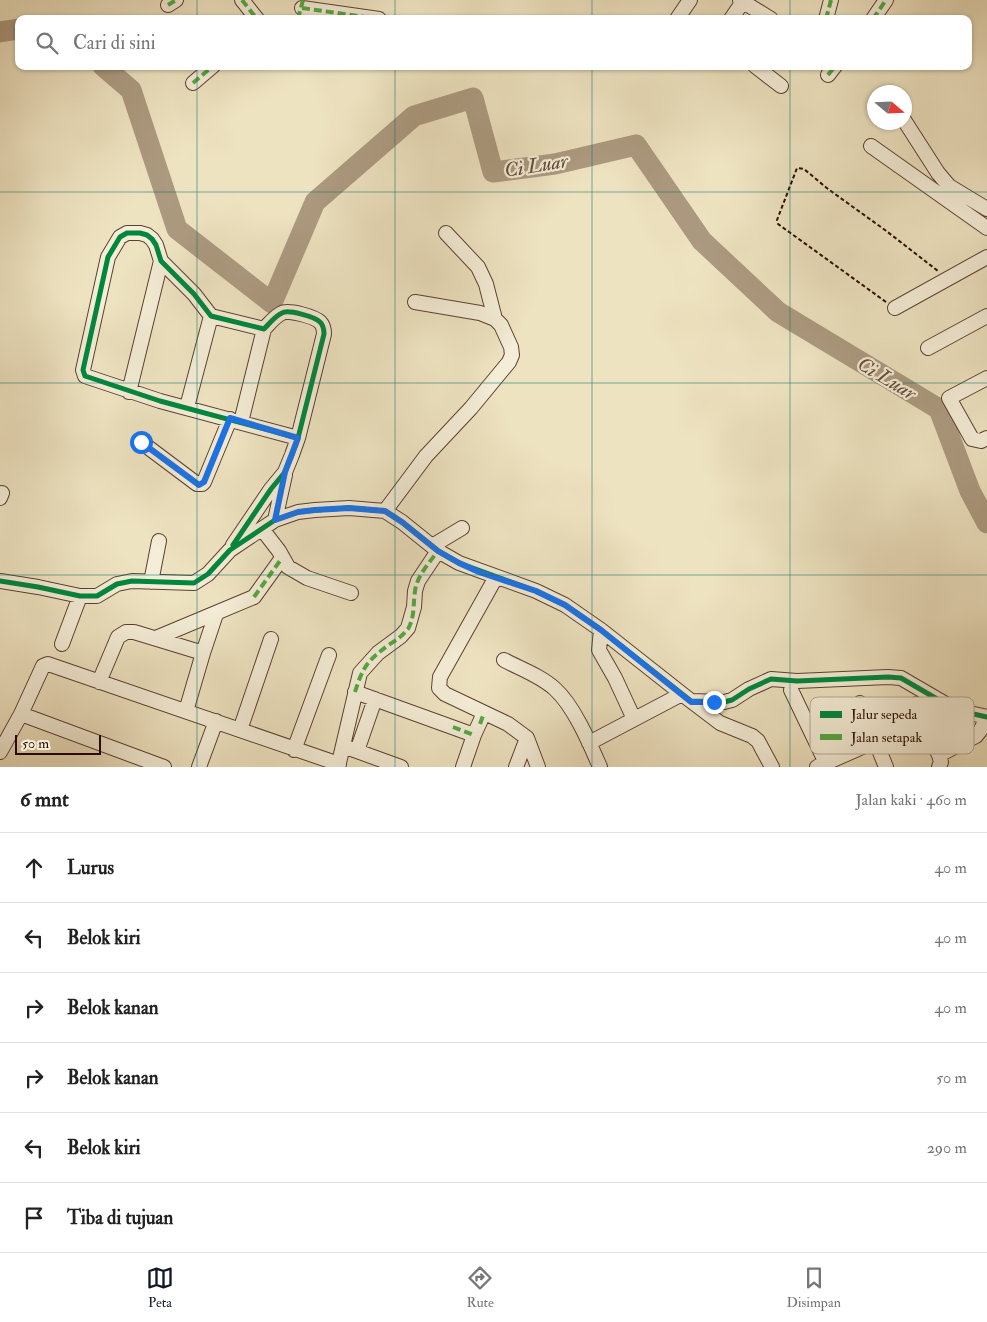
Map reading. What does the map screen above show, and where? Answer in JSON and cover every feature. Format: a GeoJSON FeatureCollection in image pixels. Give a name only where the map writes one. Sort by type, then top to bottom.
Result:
{"type":"FeatureCollection","features":[{"type":"Feature","properties":{"kind":"street"},"geometry":{"type":"LineString","coordinates":[[242,0],[254,15]]}},
{"type":"Feature","properties":{"kind":"street"},"geometry":{"type":"LineString","coordinates":[[680,15],[690,0]]}},
{"type":"Feature","properties":{"kind":"street"},"geometry":{"type":"LineString","coordinates":[[827,15],[831,0]]}},
{"type":"Feature","properties":{"kind":"street"},"geometry":{"type":"LineString","coordinates":[[876,15],[886,0]]}},
{"type":"Feature","properties":{"kind":"street"},"geometry":{"type":"LineString","coordinates":[[733,15],[742,1],[765,15]]}},
{"type":"Feature","properties":{"kind":"street"},"geometry":{"type":"LineString","coordinates":[[301,9],[348,15]]}},
{"type":"Feature","properties":{"kind":"street"},"geometry":{"type":"LineString","coordinates":[[193,83],[208,70]]}},
{"type":"Feature","properties":{"kind":"street"},"geometry":{"type":"LineString","coordinates":[[760,70],[781,86]]}},
{"type":"Feature","properties":{"kind":"street"},"geometry":{"type":"LineString","coordinates":[[910,130],[938,173],[949,186],[987,209]]}},
{"type":"Feature","properties":{"kind":"street"},"geometry":{"type":"LineString","coordinates":[[871,146],[987,228]]}},
{"type":"Feature","properties":{"kind":"street"},"geometry":{"type":"LineString","coordinates":[[264,330],[211,316],[194,294],[161,261],[152,239],[147,235],[134,232],[127,233],[120,237],[108,257],[83,370],[87,378],[129,392],[298,438]]}},
{"type":"Feature","properties":{"kind":"street"},"geometry":{"type":"LineString","coordinates":[[385,511],[426,456],[471,408],[509,362],[512,355],[511,347],[495,319],[486,284],[478,267],[446,233]]}},
{"type":"Feature","properties":{"kind":"street"},"geometry":{"type":"LineString","coordinates":[[895,308],[987,257]]}},
{"type":"Feature","properties":{"kind":"street"},"geometry":{"type":"LineString","coordinates":[[129,392],[161,261]]}},
{"type":"Feature","properties":{"kind":"street"},"geometry":{"type":"LineString","coordinates":[[415,302],[480,313],[495,319]]}},
{"type":"Feature","properties":{"kind":"street"},"geometry":{"type":"LineString","coordinates":[[141,442],[197,484],[202,484],[235,420],[264,330],[280,314],[287,311],[316,319],[324,328],[324,334],[298,438],[285,472],[275,520]]}},
{"type":"Feature","properties":{"kind":"street"},"geometry":{"type":"LineString","coordinates":[[187,408],[211,316]]}},
{"type":"Feature","properties":{"kind":"street"},"geometry":{"type":"LineString","coordinates":[[928,348],[987,316]]}},
{"type":"Feature","properties":{"kind":"street"},"geometry":{"type":"LineString","coordinates":[[987,378],[949,398],[972,439],[981,441],[987,438]]}},
{"type":"Feature","properties":{"kind":"street"},"geometry":{"type":"LineString","coordinates":[[0,581],[80,596],[96,596],[116,584],[124,583],[194,583],[208,574],[230,550],[271,489],[285,472]]}},
{"type":"Feature","properties":{"kind":"street"},"geometry":{"type":"LineString","coordinates":[[230,550],[275,520],[298,512],[349,508],[385,511],[402,522],[435,549],[459,563],[553,598],[601,630],[720,723],[752,736],[758,742],[772,767]]}},
{"type":"Feature","properties":{"kind":"street"},"geometry":{"type":"LineString","coordinates":[[0,752],[45,665],[50,664],[216,721],[338,766],[360,673],[378,653],[402,636],[408,628],[418,581],[435,549],[462,528]]}},
{"type":"Feature","properties":{"kind":"street"},"geometry":{"type":"LineString","coordinates":[[262,529],[279,551],[285,565],[295,572],[351,593]]}},
{"type":"Feature","properties":{"kind":"street"},"geometry":{"type":"LineString","coordinates":[[151,582],[159,541]]}},
{"type":"Feature","properties":{"kind":"street"},"geometry":{"type":"LineString","coordinates":[[156,638],[254,597],[282,558]]}},
{"type":"Feature","properties":{"kind":"street"},"geometry":{"type":"LineString","coordinates":[[496,577],[440,677],[438,684],[445,694],[508,724],[527,738],[538,767]]}},
{"type":"Feature","properties":{"kind":"street"},"geometry":{"type":"LineString","coordinates":[[62,644],[80,596]]}},
{"type":"Feature","properties":{"kind":"street"},"geometry":{"type":"LineString","coordinates":[[186,712],[216,614]]}},
{"type":"Feature","properties":{"kind":"street"},"geometry":{"type":"LineString","coordinates":[[601,630],[599,650],[615,678],[634,719]]}},
{"type":"Feature","properties":{"kind":"street"},"geometry":{"type":"LineString","coordinates":[[99,682],[118,637],[130,631],[203,653]]}},
{"type":"Feature","properties":{"kind":"street"},"geometry":{"type":"LineString","coordinates":[[240,730],[270,639]]}},
{"type":"Feature","properties":{"kind":"street"},"geometry":{"type":"LineString","coordinates":[[294,750],[328,655]]}},
{"type":"Feature","properties":{"kind":"street"},"geometry":{"type":"LineString","coordinates":[[504,660],[546,682],[556,690],[569,706],[600,767]]}},
{"type":"Feature","properties":{"kind":"street"},"geometry":{"type":"LineString","coordinates":[[589,743],[634,719],[687,698],[724,702],[732,700],[771,680],[901,678],[934,697]]}},
{"type":"Feature","properties":{"kind":"street"},"geometry":{"type":"LineString","coordinates":[[791,690],[810,738]]}},
{"type":"Feature","properties":{"kind":"street"},"geometry":{"type":"LineString","coordinates":[[355,692],[474,735]]}},
{"type":"Feature","properties":{"kind":"street"},"geometry":{"type":"LineString","coordinates":[[357,751],[375,699]]}},
{"type":"Feature","properties":{"kind":"street"},"geometry":{"type":"LineString","coordinates":[[463,767],[484,713]]}},
{"type":"Feature","properties":{"kind":"street"},"geometry":{"type":"LineString","coordinates":[[21,714],[164,767]]}},
{"type":"Feature","properties":{"kind":"street"},"geometry":{"type":"LineString","coordinates":[[974,714],[987,717],[980,731],[974,737]]}},
{"type":"Feature","properties":{"kind":"street"},"geometry":{"type":"LineString","coordinates":[[199,767],[216,721]]}},
{"type":"Feature","properties":{"kind":"street"},"geometry":{"type":"LineString","coordinates":[[516,767],[527,738]]}},
{"type":"Feature","properties":{"kind":"street"},"geometry":{"type":"LineString","coordinates":[[343,746],[402,767]]}},
{"type":"Feature","properties":{"kind":"street"},"geometry":{"type":"LineString","coordinates":[[821,765],[846,754]]}},
{"type":"Feature","properties":{"kind":"street"},"geometry":{"type":"LineString","coordinates":[[881,754],[886,767]]}},
{"type":"Feature","properties":{"kind":"street"},"geometry":{"type":"LineString","coordinates":[[939,761],[949,754]]}},
{"type":"Feature","properties":{"kind":"path"},"geometry":{"type":"LineString","coordinates":[[895,308],[778,224],[777,220],[797,168],[804,169],[947,279]]}},
{"type":"Feature","properties":{"kind":"waterway","name":"Ci Luar"},"geometry":{"type":"LineString","coordinates":[[0,32],[15,30]]}},
{"type":"Feature","properties":{"kind":"waterway","name":"Ci Luar"},"geometry":{"type":"LineString","coordinates":[[108,70],[131,90],[177,229],[272,303],[315,202],[414,116],[473,98],[493,172],[555,164],[636,145],[702,241],[778,312],[939,409],[970,491],[987,523]]}},
{"type":"Feature","properties":{"kind":"marked path"},"geometry":{"type":"LineString","coordinates":[[168,5],[176,0]]}},
{"type":"Feature","properties":{"kind":"marked path"},"geometry":{"type":"LineString","coordinates":[[242,0],[254,15]]}},
{"type":"Feature","properties":{"kind":"marked path"},"geometry":{"type":"LineString","coordinates":[[299,15],[303,0]]}},
{"type":"Feature","properties":{"kind":"marked path"},"geometry":{"type":"LineString","coordinates":[[827,15],[831,0]]}},
{"type":"Feature","properties":{"kind":"marked path"},"geometry":{"type":"LineString","coordinates":[[876,15],[886,0]]}},
{"type":"Feature","properties":{"kind":"marked path"},"geometry":{"type":"LineString","coordinates":[[302,8],[351,15]]}},
{"type":"Feature","properties":{"kind":"marked path"},"geometry":{"type":"LineString","coordinates":[[193,83],[208,70]]}},
{"type":"Feature","properties":{"kind":"marked path"},"geometry":{"type":"LineString","coordinates":[[828,75],[832,70]]}},
{"type":"Feature","properties":{"kind":"marked path"},"geometry":{"type":"LineString","coordinates":[[355,692],[367,664],[408,629],[413,615],[416,585],[438,551]]}},
{"type":"Feature","properties":{"kind":"marked path"},"geometry":{"type":"LineString","coordinates":[[254,597],[282,558]]}},
{"type":"Feature","properties":{"kind":"marked path"},"geometry":{"type":"LineString","coordinates":[[480,724],[484,713]]}},
{"type":"Feature","properties":{"kind":"marked path"},"geometry":{"type":"LineString","coordinates":[[453,727],[474,735]]}},
{"type":"Feature","properties":{"kind":"cycle path"},"geometry":{"type":"LineString","coordinates":[[233,545],[271,489],[285,472],[292,455],[298,438],[324,334],[322,324],[313,318],[290,312],[279,314],[264,329],[211,316],[194,294],[161,261],[152,239],[140,233],[127,233],[120,237],[108,257],[83,370],[85,376],[160,401],[298,438]]}},
{"type":"Feature","properties":{"kind":"cycle path"},"geometry":{"type":"LineString","coordinates":[[0,581],[80,596],[97,596],[117,584],[132,581],[194,583],[208,574],[230,550],[275,520],[298,512],[315,510],[349,508],[385,511],[438,551],[459,563],[536,591],[565,605],[601,630],[691,701],[724,702],[732,700],[749,689],[771,679],[797,681],[888,677],[901,678],[934,697]]}},
{"type":"Feature","properties":{"kind":"cycle path"},"geometry":{"type":"LineString","coordinates":[[974,714],[987,717]]}},
{"type":"Feature","properties":{"kind":"route"},"geometry":{"type":"LineString","coordinates":[[141,442],[199,485],[204,482],[230,418],[298,438],[285,472],[275,520],[298,512],[315,510],[349,508],[385,511],[438,551],[459,563],[479,572],[536,591],[565,605],[601,630],[691,702],[714,702]]}}]}
